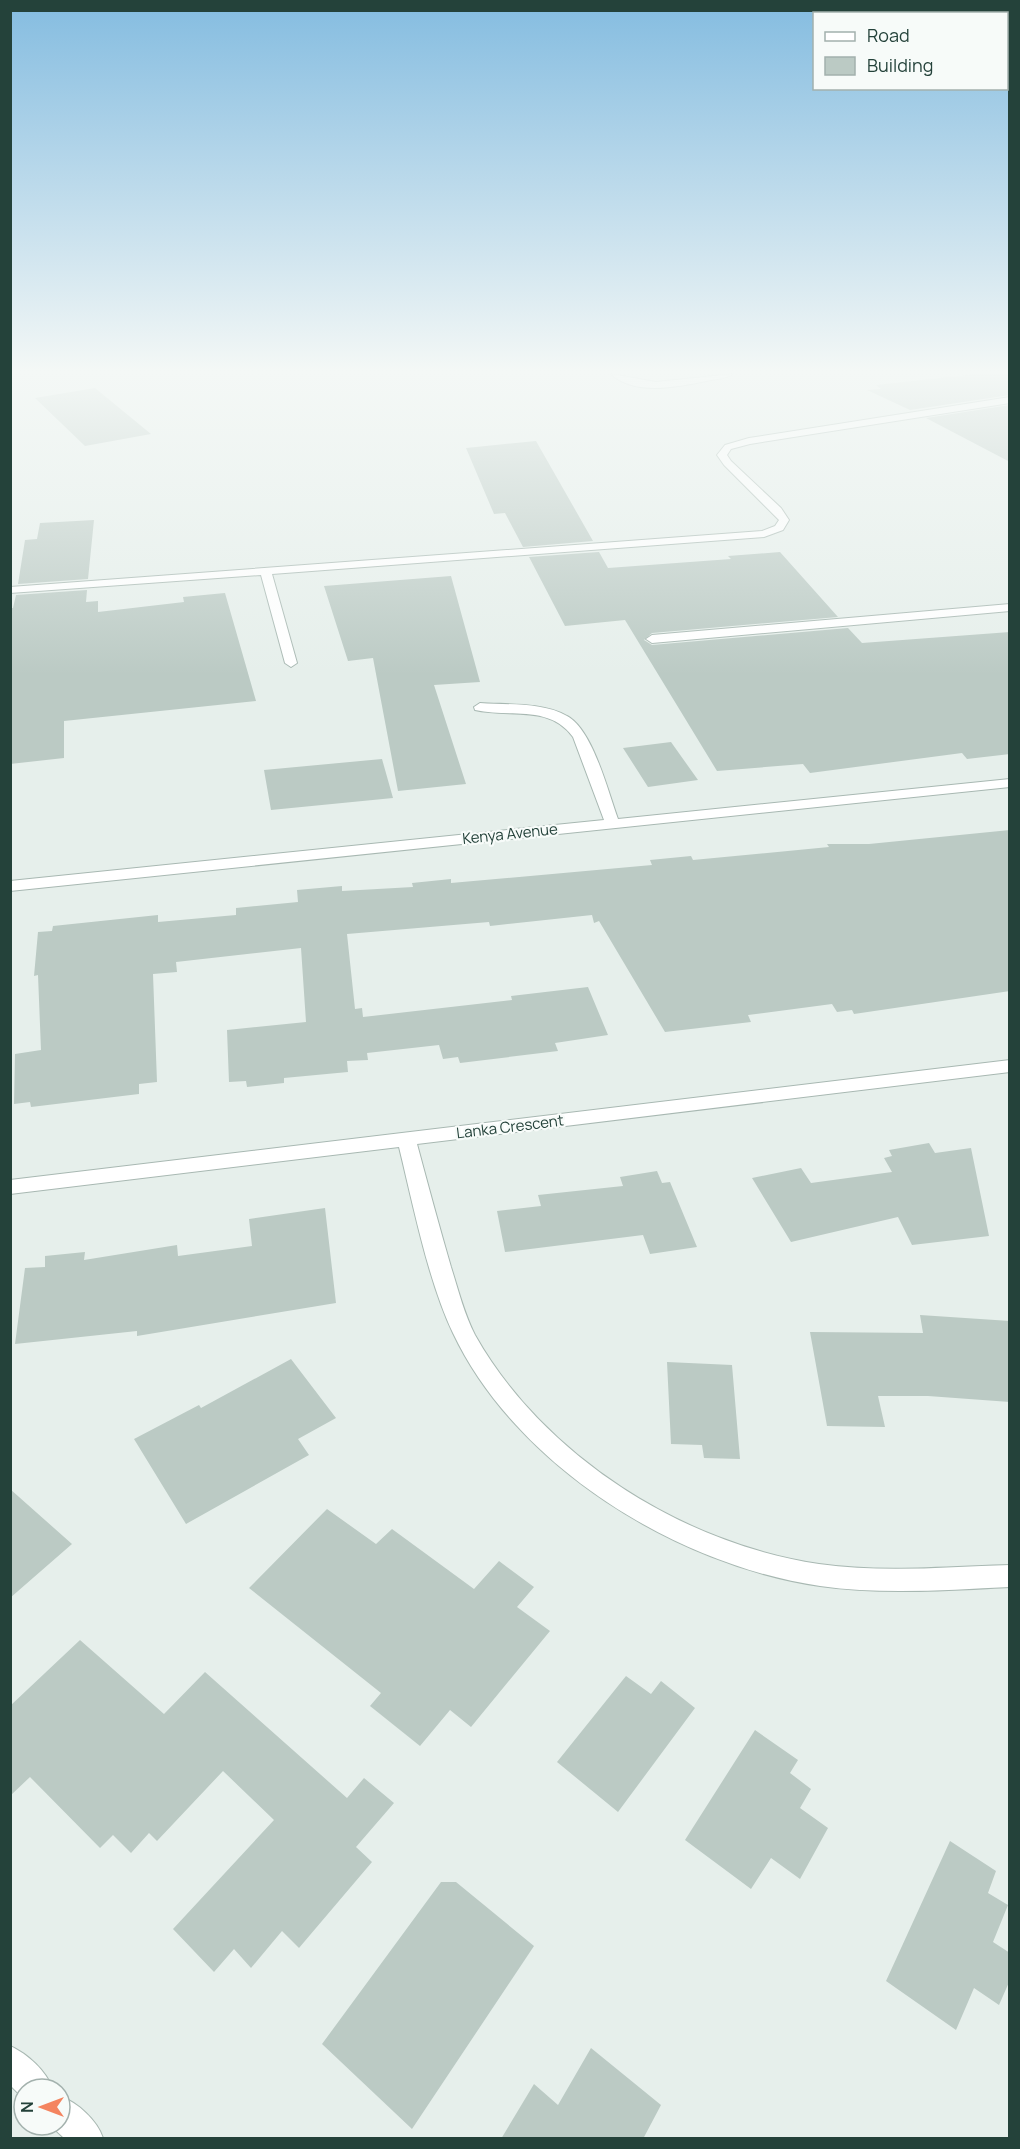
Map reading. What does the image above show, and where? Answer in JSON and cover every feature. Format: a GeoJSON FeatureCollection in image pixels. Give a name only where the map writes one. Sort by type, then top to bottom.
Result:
{"type":"FeatureCollection","features":[{"type":"Feature","properties":{"kind":"street"},"geometry":{"type":"LineString","coordinates":[[10,590],[764,534],[779,528],[784,520],[777,510],[739,474]]}},
{"type":"Feature","properties":{"kind":"street"},"geometry":{"type":"LineString","coordinates":[[266,572],[291,663]]}},
{"type":"Feature","properties":{"kind":"street"},"geometry":{"type":"LineString","coordinates":[[652,639],[1010,607]]}},
{"type":"Feature","properties":{"kind":"street"},"geometry":{"type":"LineString","coordinates":[[480,707],[548,714],[562,718],[572,725],[580,737],[613,824]]}},
{"type":"Feature","properties":{"kind":"street","name":"Kenya Avenue"},"geometry":{"type":"LineString","coordinates":[[10,886],[1010,783]]}},
{"type":"Feature","properties":{"kind":"street","name":"Lanka Crescent"},"geometry":{"type":"LineString","coordinates":[[10,1187],[1010,1066]]}},
{"type":"Feature","properties":{"kind":"street"},"geometry":{"type":"LineString","coordinates":[[406,1139],[451,1302],[468,1342],[535,1430],[572,1466],[626,1504],[683,1533],[794,1571],[906,1580],[1010,1576]]}},
{"type":"Feature","properties":{"kind":"street"},"geometry":{"type":"LineString","coordinates":[[10,2062],[25,2077]]}},
{"type":"Feature","properties":{"kind":"street"},"geometry":{"type":"LineString","coordinates":[[72,2124],[87,2139]]}},
{"type":"Feature","properties":{"kind":"building"},"geometry":{"type":"Polygon","coordinates":[[[477,474],[555,474],[593,541],[523,547],[505,513],[494,514],[477,474]]]}},
{"type":"Feature","properties":{"kind":"building"},"geometry":{"type":"Polygon","coordinates":[[[94,520],[88,579],[18,584],[25,540],[37,539],[40,523],[94,520]]]}},
{"type":"Feature","properties":{"kind":"building"},"geometry":{"type":"Polygon","coordinates":[[[599,552],[608,568],[731,559],[728,556],[780,552],[838,617],[652,633],[644,640],[652,645],[848,628],[862,643],[1010,632],[1010,754],[967,759],[962,753],[810,773],[803,764],[717,771],[625,620],[565,626],[529,557],[599,552]]]}},
{"type":"Feature","properties":{"kind":"building"},"geometry":{"type":"Polygon","coordinates":[[[451,576],[480,682],[434,685],[466,784],[398,791],[373,658],[348,661],[324,586],[451,576]]]}},
{"type":"Feature","properties":{"kind":"building"},"geometry":{"type":"Polygon","coordinates":[[[87,590],[86,602],[98,601],[98,612],[184,602],[183,597],[225,593],[256,701],[64,721],[64,758],[10,764],[10,608],[13,608],[16,595],[87,590]]]}},
{"type":"Feature","properties":{"kind":"building"},"geometry":{"type":"Polygon","coordinates":[[[671,742],[698,780],[648,787],[623,748],[671,742]]]}},
{"type":"Feature","properties":{"kind":"building"},"geometry":{"type":"Polygon","coordinates":[[[382,759],[393,798],[271,810],[264,770],[382,759]]]}},
{"type":"Feature","properties":{"kind":"building"},"geometry":{"type":"Polygon","coordinates":[[[1010,830],[1010,991],[854,1014],[852,1010],[837,1012],[832,1004],[748,1015],[751,1022],[665,1032],[599,921],[594,923],[592,915],[490,926],[489,922],[347,934],[355,1009],[362,1008],[363,1017],[512,1000],[511,996],[588,987],[608,1035],[555,1043],[558,1051],[460,1063],[458,1057],[443,1059],[439,1045],[367,1053],[368,1060],[347,1061],[348,1072],[284,1078],[284,1083],[247,1087],[246,1081],[229,1082],[227,1030],[306,1022],[301,948],[176,962],[177,972],[153,974],[157,1082],[139,1084],[139,1094],[31,1107],[30,1102],[14,1104],[15,1054],[41,1050],[38,975],[34,976],[38,932],[52,931],[53,926],[158,915],[158,922],[236,915],[236,908],[298,902],[297,890],[342,886],[342,891],[413,887],[412,883],[451,879],[451,883],[652,865],[650,860],[691,856],[693,860],[829,847],[827,844],[869,844],[1010,830]]]}},
{"type":"Feature","properties":{"kind":"building"},"geometry":{"type":"Polygon","coordinates":[[[929,1143],[935,1153],[971,1148],[989,1236],[912,1245],[898,1217],[791,1242],[752,1178],[801,1168],[811,1183],[892,1172],[884,1158],[892,1156],[889,1150],[929,1143]]]}},
{"type":"Feature","properties":{"kind":"building"},"geometry":{"type":"Polygon","coordinates":[[[657,1171],[662,1183],[670,1182],[697,1247],[650,1254],[643,1235],[505,1252],[497,1211],[541,1206],[538,1195],[623,1186],[620,1177],[657,1171]]]}},
{"type":"Feature","properties":{"kind":"building"},"geometry":{"type":"Polygon","coordinates":[[[325,1208],[336,1303],[137,1336],[137,1331],[15,1344],[25,1268],[45,1267],[45,1256],[85,1252],[84,1260],[177,1245],[178,1256],[252,1246],[249,1219],[325,1208]]]}},
{"type":"Feature","properties":{"kind":"building"},"geometry":{"type":"Polygon","coordinates":[[[920,1315],[1010,1321],[1010,1402],[928,1396],[878,1396],[885,1427],[827,1426],[810,1332],[923,1333],[920,1315]]]}},
{"type":"Feature","properties":{"kind":"building"},"geometry":{"type":"Polygon","coordinates":[[[291,1359],[336,1418],[298,1439],[309,1455],[186,1524],[134,1439],[199,1405],[201,1408],[291,1359]]]}},
{"type":"Feature","properties":{"kind":"building"},"geometry":{"type":"Polygon","coordinates":[[[667,1362],[732,1365],[740,1459],[704,1458],[702,1445],[671,1444],[667,1362]]]}},
{"type":"Feature","properties":{"kind":"building"},"geometry":{"type":"Polygon","coordinates":[[[10,1489],[72,1544],[10,1598],[10,1489]]]}},
{"type":"Feature","properties":{"kind":"building"},"geometry":{"type":"Polygon","coordinates":[[[327,1509],[376,1544],[392,1529],[474,1589],[499,1561],[534,1587],[517,1607],[550,1631],[471,1727],[450,1710],[420,1746],[370,1706],[381,1693],[249,1588],[327,1509]]]}},
{"type":"Feature","properties":{"kind":"building"},"geometry":{"type":"Polygon","coordinates":[[[80,1640],[164,1714],[205,1672],[347,1798],[364,1778],[394,1803],[356,1847],[372,1862],[299,1948],[282,1931],[251,1968],[234,1949],[214,1972],[173,1929],[274,1820],[223,1771],[157,1841],[149,1833],[131,1853],[113,1835],[100,1848],[30,1777],[10,1796],[10,1706],[80,1640]]]}},
{"type":"Feature","properties":{"kind":"building"},"geometry":{"type":"Polygon","coordinates":[[[626,1676],[651,1694],[661,1681],[695,1708],[618,1812],[557,1762],[626,1676]]]}},
{"type":"Feature","properties":{"kind":"building"},"geometry":{"type":"Polygon","coordinates":[[[755,1730],[798,1760],[790,1773],[811,1789],[800,1808],[828,1828],[800,1879],[771,1858],[751,1889],[685,1840],[755,1730]]]}},
{"type":"Feature","properties":{"kind":"building"},"geometry":{"type":"Polygon","coordinates":[[[950,1841],[996,1871],[988,1893],[1008,1905],[993,1942],[1010,1953],[1010,1980],[999,2005],[974,1988],[956,2030],[886,1981],[950,1841]]]}},
{"type":"Feature","properties":{"kind":"building"},"geometry":{"type":"Polygon","coordinates":[[[441,1882],[456,1882],[534,1946],[412,2129],[322,2044],[441,1882]]]}},
{"type":"Feature","properties":{"kind":"building"},"geometry":{"type":"Polygon","coordinates":[[[591,2048],[661,2105],[643,2139],[501,2139],[534,2084],[558,2105],[591,2048]]]}}]}
